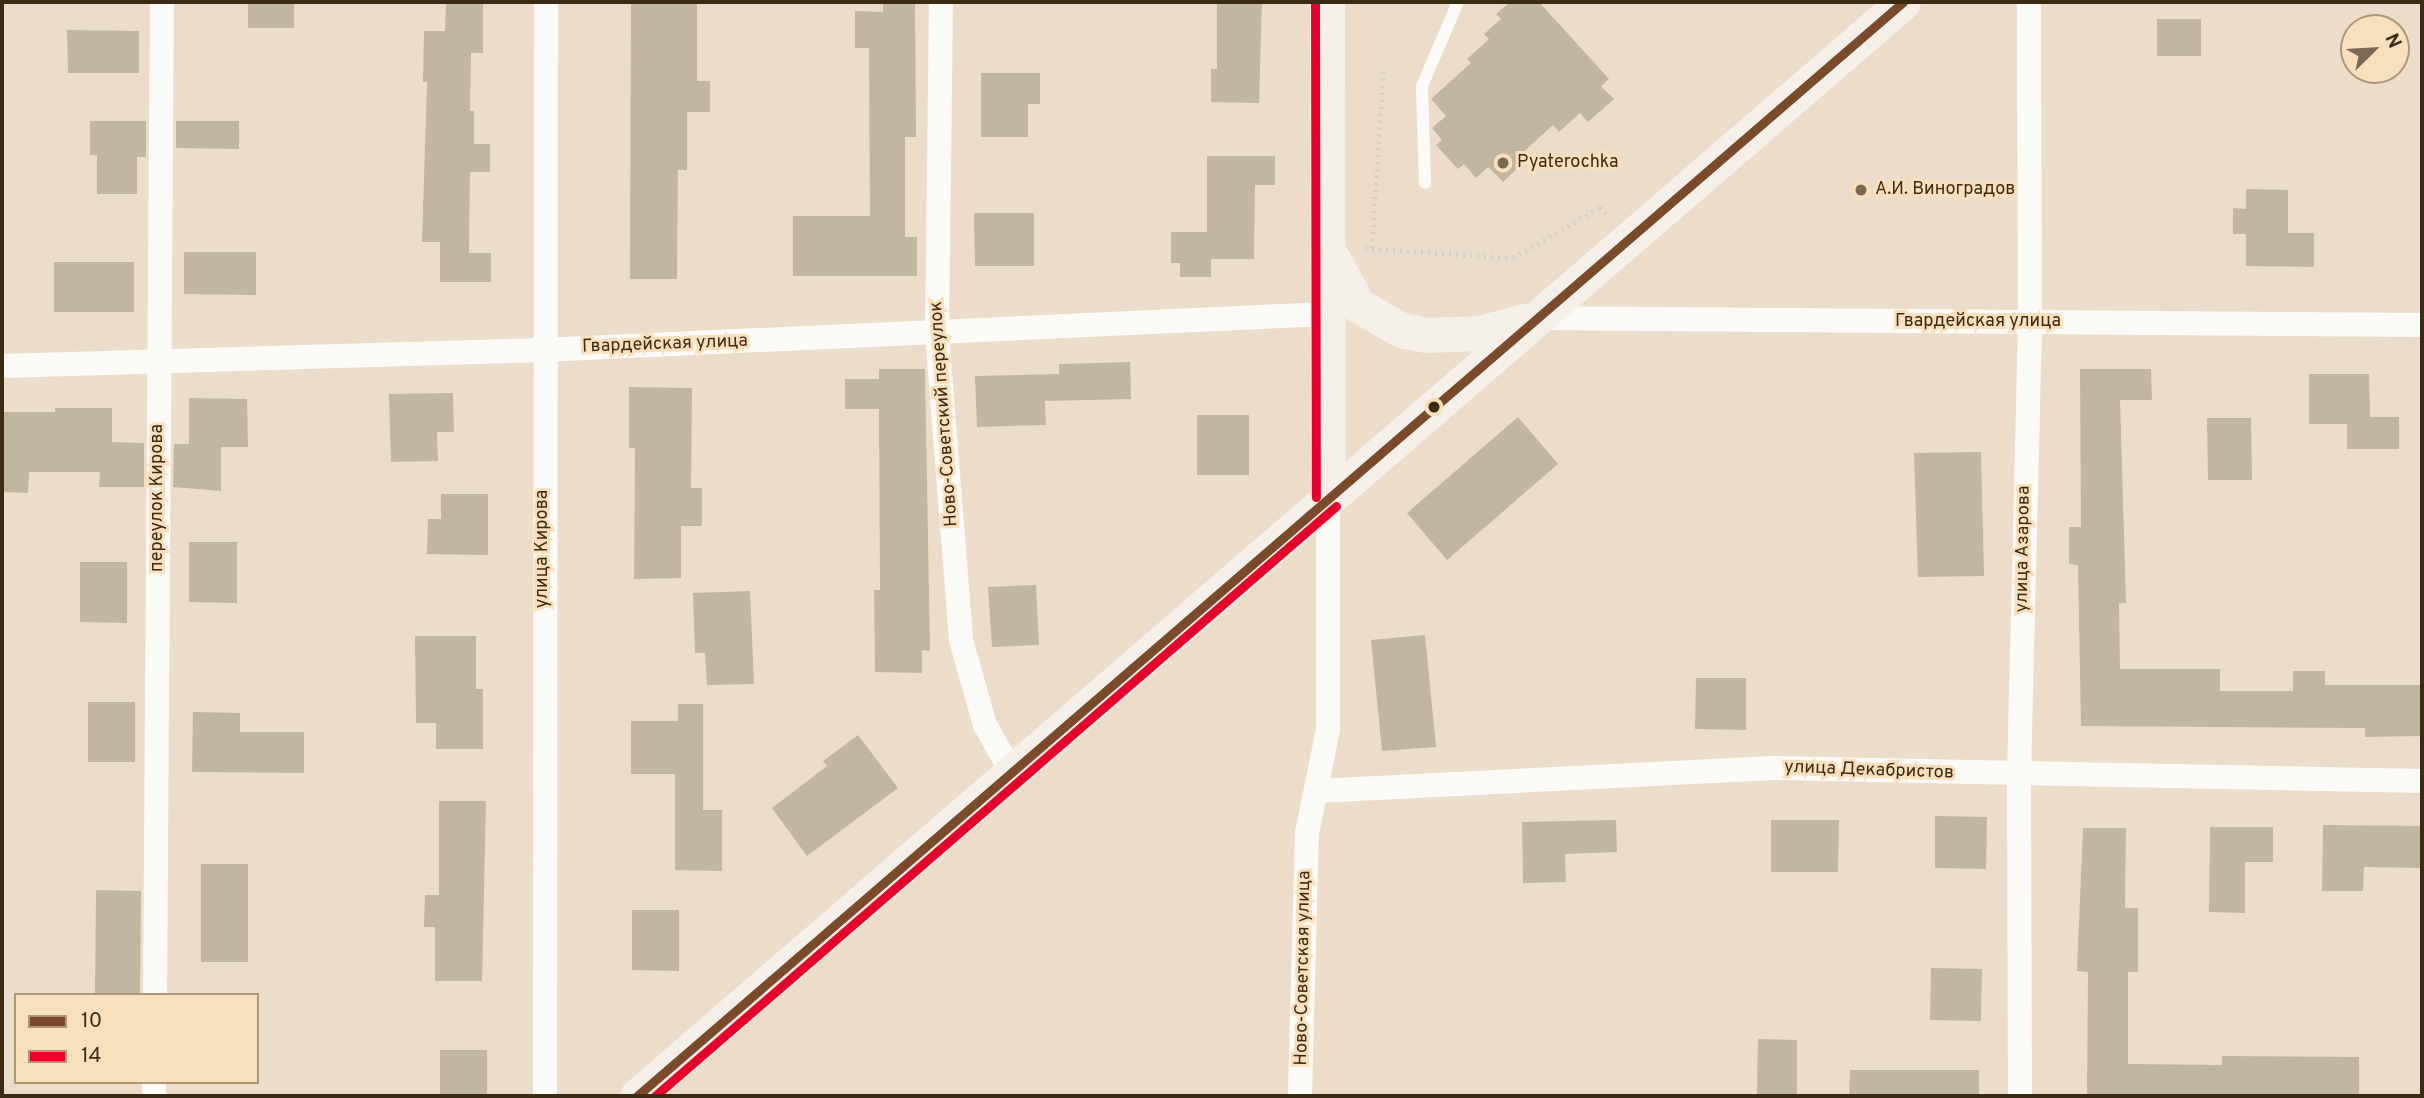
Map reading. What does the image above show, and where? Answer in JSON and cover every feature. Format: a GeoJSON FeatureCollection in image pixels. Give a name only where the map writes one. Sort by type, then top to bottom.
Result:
{"type":"FeatureCollection","features":[{"type":"Feature","properties":{"kind":"main road","name":"Ново-Советская улица"},"geometry":{"type":"LineString","coordinates":[[1327,2],[1328,497]]}},
{"type":"Feature","properties":{"kind":"main road"},"geometry":{"type":"LineString","coordinates":[[637,1096],[1534,318],[1631,240],[1903,2]]}},
{"type":"Feature","properties":{"kind":"main road"},"geometry":{"type":"LineString","coordinates":[[1328,246],[1340,279],[1358,305],[1401,330],[1426,335],[1480,333],[1534,318]]}},
{"type":"Feature","properties":{"kind":"street","name":"переулок Кирова"},"geometry":{"type":"LineString","coordinates":[[155,993],[162,2]]}},
{"type":"Feature","properties":{"kind":"street","name":"улица Кирова"},"geometry":{"type":"LineString","coordinates":[[545,1096],[542,349],[546,2]]}},
{"type":"Feature","properties":{"kind":"street","name":"Ново-Советский переулок"},"geometry":{"type":"LineString","coordinates":[[941,2],[937,334],[961,640],[985,725],[1012,773]]}},
{"type":"Feature","properties":{"kind":"street","name":"улица Азарова"},"geometry":{"type":"LineString","coordinates":[[2020,1096],[2019,776],[2030,322],[2029,2]]}},
{"type":"Feature","properties":{"kind":"street","name":"Гвардейская улица"},"geometry":{"type":"LineString","coordinates":[[2,366],[937,334],[1328,314]]}},
{"type":"Feature","properties":{"kind":"street","name":"Гвардейская улица"},"geometry":{"type":"LineString","coordinates":[[1534,318],[2422,325]]}},
{"type":"Feature","properties":{"kind":"street","name":"Ново-Советская улица"},"geometry":{"type":"LineString","coordinates":[[1300,1096],[1307,833],[1317,791],[1329,694],[1328,497]]}},
{"type":"Feature","properties":{"kind":"street","name":"улица Декабристов"},"geometry":{"type":"LineString","coordinates":[[1317,791],[1772,768],[2019,776],[2422,781]]}},
{"type":"Feature","properties":{"kind":"lane"},"geometry":{"type":"LineString","coordinates":[[1425,183],[1422,86],[1458,2]]}},
{"type":"Feature","properties":{"kind":"path"},"geometry":{"type":"LineString","coordinates":[[1372,248],[1383,66]]}},
{"type":"Feature","properties":{"kind":"path"},"geometry":{"type":"LineString","coordinates":[[1328,246],[1513,258],[1600,207],[1631,240]]}},
{"type":"Feature","properties":{"kind":"building"},"geometry":{"type":"Polygon","coordinates":[[[248,2],[294,2],[294,28],[248,28],[248,2]]]}},
{"type":"Feature","properties":{"kind":"building"},"geometry":{"type":"Polygon","coordinates":[[[446,2],[483,2],[483,53],[471,53],[470,111],[474,111],[474,144],[490,144],[490,172],[470,172],[469,253],[491,253],[491,282],[440,282],[440,242],[422,242],[427,82],[423,82],[424,31],[445,31],[446,2]]]}},
{"type":"Feature","properties":{"kind":"building"},"geometry":{"type":"Polygon","coordinates":[[[631,2],[697,2],[697,81],[710,81],[710,112],[687,112],[687,170],[678,170],[677,279],[630,279],[631,2]]]}},
{"type":"Feature","properties":{"kind":"building"},"geometry":{"type":"Polygon","coordinates":[[[883,2],[915,2],[916,137],[905,137],[905,237],[917,237],[917,276],[793,276],[793,216],[870,216],[869,48],[855,48],[855,11],[883,12],[883,2]]]}},
{"type":"Feature","properties":{"kind":"building"},"geometry":{"type":"Polygon","coordinates":[[[1217,2],[1262,2],[1259,103],[1211,102],[1211,69],[1217,69],[1217,2]]]}},
{"type":"Feature","properties":{"kind":"building"},"geometry":{"type":"Polygon","coordinates":[[[1510,2],[1539,2],[1609,79],[1601,86],[1614,99],[1588,122],[1580,113],[1559,132],[1553,125],[1517,158],[1522,164],[1503,182],[1488,167],[1476,178],[1464,164],[1458,169],[1436,145],[1442,140],[1432,128],[1446,116],[1431,99],[1471,63],[1467,59],[1489,39],[1484,34],[1501,19],[1496,14],[1510,2]]]}},
{"type":"Feature","properties":{"kind":"building"},"geometry":{"type":"Polygon","coordinates":[[[2157,19],[2201,19],[2201,56],[2157,56],[2157,19]]]}},
{"type":"Feature","properties":{"kind":"building"},"geometry":{"type":"Polygon","coordinates":[[[67,30],[139,31],[139,73],[68,73],[67,30]]]}},
{"type":"Feature","properties":{"kind":"building"},"geometry":{"type":"Polygon","coordinates":[[[981,73],[1040,73],[1040,104],[1028,104],[1028,137],[981,137],[981,73]]]}},
{"type":"Feature","properties":{"kind":"building"},"geometry":{"type":"Polygon","coordinates":[[[90,121],[146,121],[146,157],[137,157],[137,194],[97,194],[97,155],[90,155],[90,121]]]}},
{"type":"Feature","properties":{"kind":"building"},"geometry":{"type":"Polygon","coordinates":[[[176,121],[239,121],[239,149],[176,148],[176,121]]]}},
{"type":"Feature","properties":{"kind":"building"},"geometry":{"type":"Polygon","coordinates":[[[1207,156],[1275,156],[1275,185],[1255,185],[1254,259],[1211,259],[1211,277],[1180,277],[1180,263],[1171,263],[1171,232],[1207,232],[1207,156]]]}},
{"type":"Feature","properties":{"kind":"building"},"geometry":{"type":"Polygon","coordinates":[[[2246,189],[2288,190],[2288,233],[2314,233],[2314,267],[2246,266],[2246,234],[2233,234],[2233,208],[2246,209],[2246,189]]]}},
{"type":"Feature","properties":{"kind":"building"},"geometry":{"type":"Polygon","coordinates":[[[974,213],[1034,213],[1034,266],[975,266],[974,213]]]}},
{"type":"Feature","properties":{"kind":"building"},"geometry":{"type":"Polygon","coordinates":[[[184,252],[256,252],[256,295],[184,294],[184,252]]]}},
{"type":"Feature","properties":{"kind":"building"},"geometry":{"type":"Polygon","coordinates":[[[54,262],[134,262],[134,312],[54,312],[54,262]]]}},
{"type":"Feature","properties":{"kind":"building"},"geometry":{"type":"Polygon","coordinates":[[[1130,362],[1131,399],[1045,401],[1046,425],[977,427],[975,376],[1059,374],[1059,364],[1130,362]]]}},
{"type":"Feature","properties":{"kind":"building"},"geometry":{"type":"Polygon","coordinates":[[[879,369],[925,369],[930,651],[922,650],[922,673],[875,672],[874,590],[880,590],[879,409],[845,409],[845,379],[879,379],[879,369]]]}},
{"type":"Feature","properties":{"kind":"building"},"geometry":{"type":"Polygon","coordinates":[[[2080,369],[2151,369],[2152,400],[2120,400],[2126,603],[2119,603],[2120,669],[2220,669],[2220,691],[2293,691],[2293,671],[2325,671],[2325,685],[2422,685],[2422,736],[2365,737],[2365,728],[2081,726],[2078,565],[2069,564],[2069,527],[2081,527],[2080,369]]]}},
{"type":"Feature","properties":{"kind":"building"},"geometry":{"type":"Polygon","coordinates":[[[2309,374],[2369,374],[2370,417],[2399,417],[2399,449],[2347,449],[2347,424],[2309,424],[2309,374]]]}},
{"type":"Feature","properties":{"kind":"building"},"geometry":{"type":"Polygon","coordinates":[[[629,387],[692,388],[691,488],[702,488],[702,526],[681,526],[681,578],[634,579],[635,448],[629,448],[629,387]]]}},
{"type":"Feature","properties":{"kind":"building"},"geometry":{"type":"Polygon","coordinates":[[[453,393],[454,432],[437,432],[438,461],[391,462],[389,394],[453,393]]]}},
{"type":"Feature","properties":{"kind":"building"},"geometry":{"type":"Polygon","coordinates":[[[189,398],[247,399],[248,447],[221,447],[221,491],[173,487],[174,444],[189,444],[189,398]]]}},
{"type":"Feature","properties":{"kind":"building"},"geometry":{"type":"Polygon","coordinates":[[[55,408],[112,408],[112,442],[144,443],[144,487],[99,487],[100,472],[29,472],[28,493],[2,492],[2,412],[55,412],[55,408]]]}},
{"type":"Feature","properties":{"kind":"building"},"geometry":{"type":"Polygon","coordinates":[[[1197,415],[1249,415],[1249,475],[1197,475],[1197,415]]]}},
{"type":"Feature","properties":{"kind":"building"},"geometry":{"type":"Polygon","coordinates":[[[1518,417],[1558,464],[1447,560],[1407,513],[1518,417]]]}},
{"type":"Feature","properties":{"kind":"building"},"geometry":{"type":"Polygon","coordinates":[[[2207,418],[2251,418],[2252,480],[2208,480],[2207,418]]]}},
{"type":"Feature","properties":{"kind":"building"},"geometry":{"type":"Polygon","coordinates":[[[1981,452],[1984,576],[1918,577],[1914,453],[1981,452]]]}},
{"type":"Feature","properties":{"kind":"building"},"geometry":{"type":"Polygon","coordinates":[[[441,494],[488,494],[488,555],[427,554],[428,519],[441,519],[441,494]]]}},
{"type":"Feature","properties":{"kind":"building"},"geometry":{"type":"Polygon","coordinates":[[[189,542],[237,542],[237,603],[189,602],[189,542]]]}},
{"type":"Feature","properties":{"kind":"building"},"geometry":{"type":"Polygon","coordinates":[[[80,562],[127,562],[127,623],[80,622],[80,562]]]}},
{"type":"Feature","properties":{"kind":"building"},"geometry":{"type":"Polygon","coordinates":[[[1036,585],[1039,645],[992,647],[988,587],[1036,585]]]}},
{"type":"Feature","properties":{"kind":"building"},"geometry":{"type":"Polygon","coordinates":[[[750,591],[754,684],[707,685],[705,653],[695,653],[693,593],[750,591]]]}},
{"type":"Feature","properties":{"kind":"building"},"geometry":{"type":"Polygon","coordinates":[[[1425,635],[1436,747],[1382,751],[1371,640],[1425,635]]]}},
{"type":"Feature","properties":{"kind":"building"},"geometry":{"type":"Polygon","coordinates":[[[415,636],[476,636],[476,689],[483,689],[483,749],[436,749],[436,723],[416,723],[415,636]]]}},
{"type":"Feature","properties":{"kind":"building"},"geometry":{"type":"Polygon","coordinates":[[[1696,678],[1746,678],[1746,730],[1695,729],[1696,678]]]}},
{"type":"Feature","properties":{"kind":"building"},"geometry":{"type":"Polygon","coordinates":[[[88,702],[135,702],[135,762],[88,762],[88,702]]]}},
{"type":"Feature","properties":{"kind":"building"},"geometry":{"type":"Polygon","coordinates":[[[678,704],[703,704],[703,810],[722,810],[722,871],[675,870],[675,774],[631,774],[631,721],[678,721],[678,704]]]}},
{"type":"Feature","properties":{"kind":"building"},"geometry":{"type":"Polygon","coordinates":[[[193,712],[240,713],[240,732],[304,732],[304,773],[192,772],[193,712]]]}},
{"type":"Feature","properties":{"kind":"building"},"geometry":{"type":"Polygon","coordinates":[[[858,735],[898,788],[807,856],[772,808],[827,766],[823,761],[858,735]]]}},
{"type":"Feature","properties":{"kind":"building"},"geometry":{"type":"Polygon","coordinates":[[[439,801],[486,801],[482,981],[435,981],[435,927],[424,927],[425,895],[439,895],[439,801]]]}},
{"type":"Feature","properties":{"kind":"building"},"geometry":{"type":"Polygon","coordinates":[[[1935,816],[1987,817],[1986,869],[1935,868],[1935,816]]]}},
{"type":"Feature","properties":{"kind":"building"},"geometry":{"type":"Polygon","coordinates":[[[1616,820],[1617,852],[1565,854],[1566,882],[1523,883],[1522,822],[1616,820]]]}},
{"type":"Feature","properties":{"kind":"building"},"geometry":{"type":"Polygon","coordinates":[[[1771,820],[1839,820],[1838,872],[1771,872],[1771,820]]]}},
{"type":"Feature","properties":{"kind":"building"},"geometry":{"type":"Polygon","coordinates":[[[2323,825],[2422,826],[2422,868],[2364,867],[2363,891],[2322,891],[2323,825]]]}},
{"type":"Feature","properties":{"kind":"building"},"geometry":{"type":"Polygon","coordinates":[[[2210,827],[2273,827],[2273,862],[2245,862],[2245,913],[2209,912],[2210,827]]]}},
{"type":"Feature","properties":{"kind":"building"},"geometry":{"type":"Polygon","coordinates":[[[2083,828],[2126,828],[2125,908],[2138,908],[2138,972],[2128,972],[2128,1064],[2222,1065],[2222,1056],[2359,1057],[2359,1096],[2087,1096],[2088,972],[2077,971],[2083,828]]]}},
{"type":"Feature","properties":{"kind":"building"},"geometry":{"type":"Polygon","coordinates":[[[201,864],[248,864],[248,962],[201,962],[201,864]]]}},
{"type":"Feature","properties":{"kind":"building"},"geometry":{"type":"Polygon","coordinates":[[[96,890],[141,891],[140,993],[95,993],[96,890]]]}},
{"type":"Feature","properties":{"kind":"building"},"geometry":{"type":"Polygon","coordinates":[[[632,910],[679,910],[679,971],[632,970],[632,910]]]}},
{"type":"Feature","properties":{"kind":"building"},"geometry":{"type":"Polygon","coordinates":[[[1931,968],[1982,969],[1981,1021],[1930,1020],[1931,968]]]}},
{"type":"Feature","properties":{"kind":"building"},"geometry":{"type":"Polygon","coordinates":[[[1758,1039],[1797,1040],[1797,1096],[1757,1096],[1758,1039]]]}},
{"type":"Feature","properties":{"kind":"building"},"geometry":{"type":"Polygon","coordinates":[[[440,1050],[487,1050],[487,1096],[440,1096],[440,1050]]]}},
{"type":"Feature","properties":{"kind":"building"},"geometry":{"type":"Polygon","coordinates":[[[1850,1070],[1979,1070],[1979,1096],[1849,1096],[1850,1070]]]}},
{"type":"Feature","properties":{"kind":"transit line","name":"14"},"geometry":{"type":"LineString","coordinates":[[1315,2],[1316,497]]}},
{"type":"Feature","properties":{"kind":"transit line","name":"10"},"geometry":{"type":"LineString","coordinates":[[637,1096],[1903,2]]}},
{"type":"Feature","properties":{"kind":"transit line","name":"14"},"geometry":{"type":"LineString","coordinates":[[655,1096],[1336,506]]}},
{"type":"Feature","properties":{"kind":"place","name":"Pyaterochka"},"geometry":{"type":"Point","coordinates":[1503,163]}},
{"type":"Feature","properties":{"kind":"place","name":"А.И. Виноградов"},"geometry":{"type":"Point","coordinates":[1861,190]}}]}
